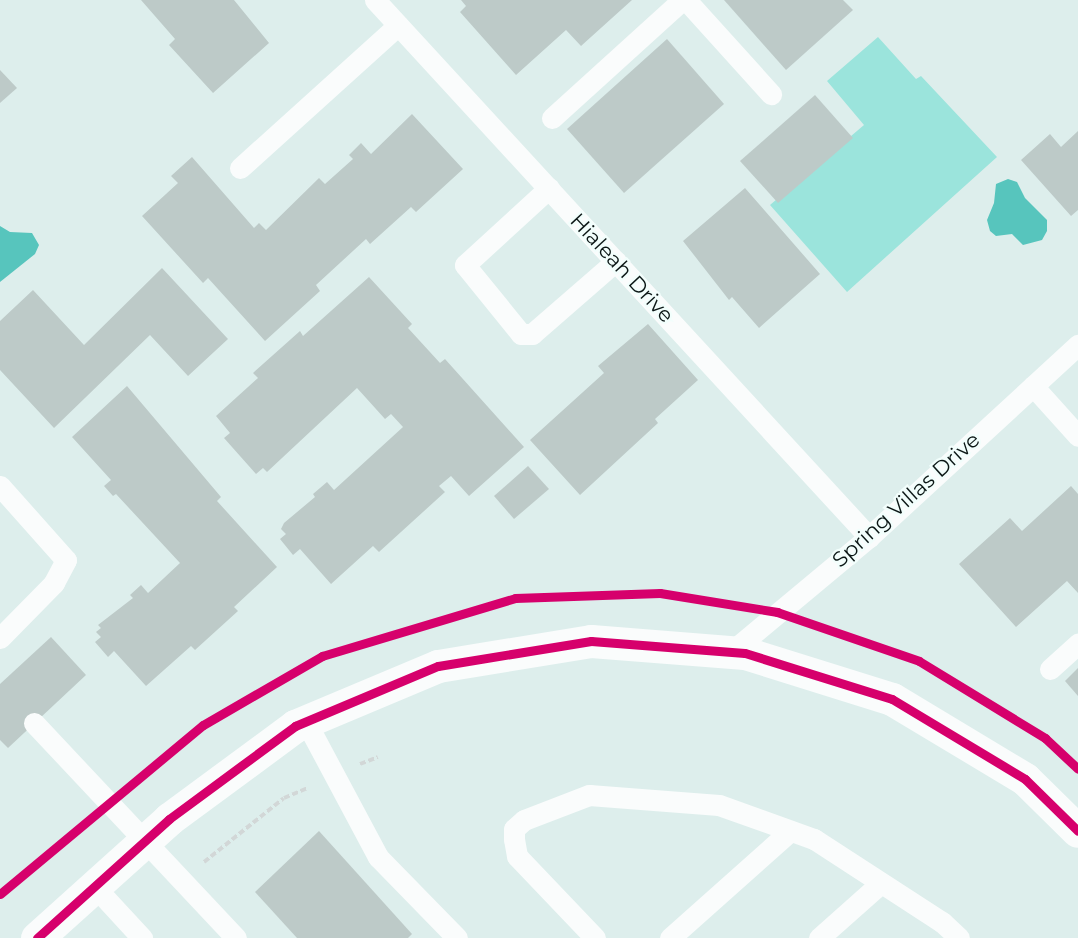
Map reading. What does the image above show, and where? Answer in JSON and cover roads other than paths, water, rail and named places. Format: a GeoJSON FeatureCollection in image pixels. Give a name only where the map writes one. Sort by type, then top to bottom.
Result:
{"type":"FeatureCollection","features":[{"type":"Feature","properties":{"kind":"street"},"geometry":{"type":"LineString","coordinates":[[37,938],[169,819],[306,722],[450,664],[591,641],[731,652],[892,699],[1025,779],[1078,831]]}},
{"type":"Feature","properties":{"kind":"lane","name":"Hialeah Drive"},"geometry":{"type":"LineString","coordinates":[[375,0],[869,537]]}},
{"type":"Feature","properties":{"kind":"lane"},"geometry":{"type":"LineString","coordinates":[[552,118],[684,0],[771,94]]}},
{"type":"Feature","properties":{"kind":"lane"},"geometry":{"type":"LineString","coordinates":[[240,168],[398,25]]}},
{"type":"Feature","properties":{"kind":"lane"},"geometry":{"type":"LineString","coordinates":[[549,188],[465,265],[521,334],[532,334],[616,261]]}},
{"type":"Feature","properties":{"kind":"lane","name":"Spring Villas Drive"},"geometry":{"type":"LineString","coordinates":[[731,652],[869,537],[1078,345]]}},
{"type":"Feature","properties":{"kind":"lane"},"geometry":{"type":"LineString","coordinates":[[1033,386],[1078,436]]}},
{"type":"Feature","properties":{"kind":"lane"},"geometry":{"type":"LineString","coordinates":[[0,486],[66,560],[54,583],[0,638]]}},
{"type":"Feature","properties":{"kind":"lane"},"geometry":{"type":"LineString","coordinates":[[1050,669],[1078,644]]}},
{"type":"Feature","properties":{"kind":"lane"},"geometry":{"type":"LineString","coordinates":[[306,722],[378,857],[457,938]]}},
{"type":"Feature","properties":{"kind":"lane"},"geometry":{"type":"LineString","coordinates":[[34,723],[143,842],[236,938]]}},
{"type":"Feature","properties":{"kind":"lane"},"geometry":{"type":"LineString","coordinates":[[595,938],[517,856],[514,829],[524,820],[589,795],[719,805],[814,839],[942,922],[959,938]]}},
{"type":"Feature","properties":{"kind":"lane"},"geometry":{"type":"LineString","coordinates":[[670,938],[790,831]]}},
{"type":"Feature","properties":{"kind":"lane"},"geometry":{"type":"LineString","coordinates":[[819,938],[881,883]]}},
{"type":"Feature","properties":{"kind":"lane"},"geometry":{"type":"LineString","coordinates":[[94,886],[142,938]]}}]}
